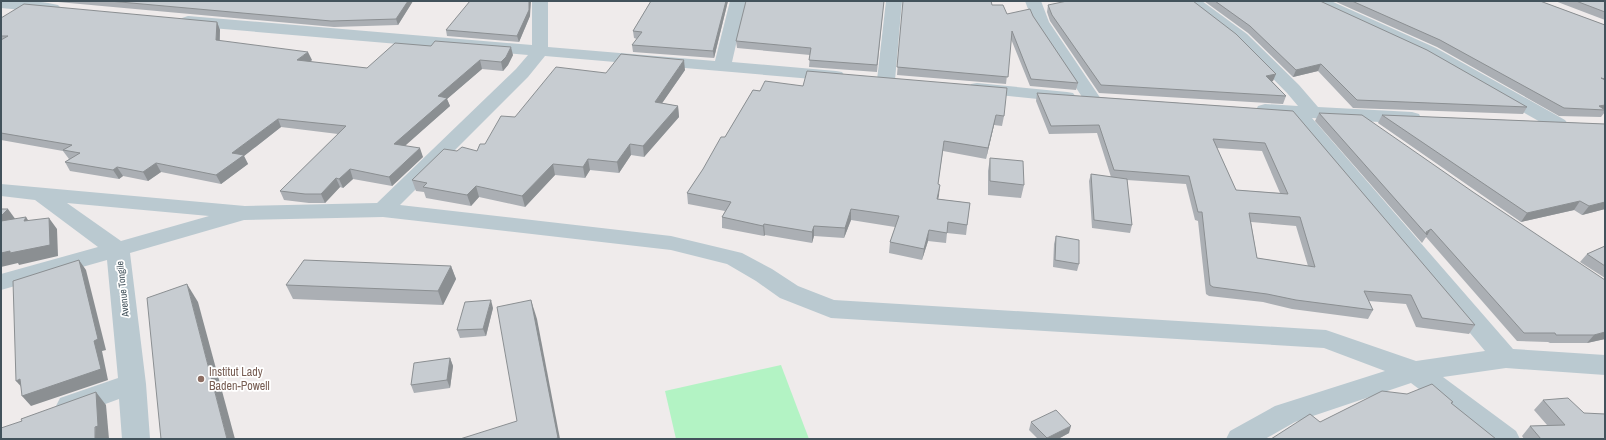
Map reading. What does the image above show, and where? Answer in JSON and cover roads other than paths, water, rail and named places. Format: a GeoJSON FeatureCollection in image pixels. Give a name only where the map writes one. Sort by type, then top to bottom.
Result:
{"type":"FeatureCollection","features":[{"type":"Feature","properties":{"kind":"street"},"geometry":{"type":"LineString","coordinates":[[383,210],[522,73],[540,51],[540,1]]}},
{"type":"Feature","properties":{"kind":"street"},"geometry":{"type":"LineString","coordinates":[[722,66],[738,1]]}},
{"type":"Feature","properties":{"kind":"street"},"geometry":{"type":"LineString","coordinates":[[173,19],[878,79],[894,1]]}},
{"type":"Feature","properties":{"kind":"street"},"geometry":{"type":"LineString","coordinates":[[957,87],[1100,99],[1041,22],[1033,1]]}},
{"type":"Feature","properties":{"kind":"street"},"geometry":{"type":"LineString","coordinates":[[1192,1],[1241,37],[1293,89],[1304,113],[1506,358]]}},
{"type":"Feature","properties":{"kind":"street"},"geometry":{"type":"LineString","coordinates":[[1318,1],[1430,52],[1566,124],[1520,122]]}},
{"type":"Feature","properties":{"kind":"street"},"geometry":{"type":"LineString","coordinates":[[1,3],[71,10]]}},
{"type":"Feature","properties":{"kind":"street"},"geometry":{"type":"LineString","coordinates":[[1249,109],[1304,113],[1427,118]]}},
{"type":"Feature","properties":{"kind":"street","name":"Avenue Tongile"},"geometry":{"type":"LineString","coordinates":[[1,190],[40,194],[118,250],[132,384],[136,439]]}},
{"type":"Feature","properties":{"kind":"street"},"geometry":{"type":"LineString","coordinates":[[40,194],[245,213],[383,210],[671,243],[734,258],[764,275],[789,292],[831,309],[1326,339],[1415,371],[1506,439]]}},
{"type":"Feature","properties":{"kind":"street"},"geometry":{"type":"LineString","coordinates":[[1,282],[245,213]]}},
{"type":"Feature","properties":{"kind":"street"},"geometry":{"type":"LineString","coordinates":[[1240,439],[1285,414],[1415,371],[1506,358],[1605,365]]}},
{"type":"Feature","properties":{"kind":"street"},"geometry":{"type":"LineString","coordinates":[[45,414],[132,384]]}},
{"type":"Feature","properties":{"kind":"place","name":"Institut Lady Baden-Powell"},"geometry":{"type":"Point","coordinates":[201,379]}}]}
